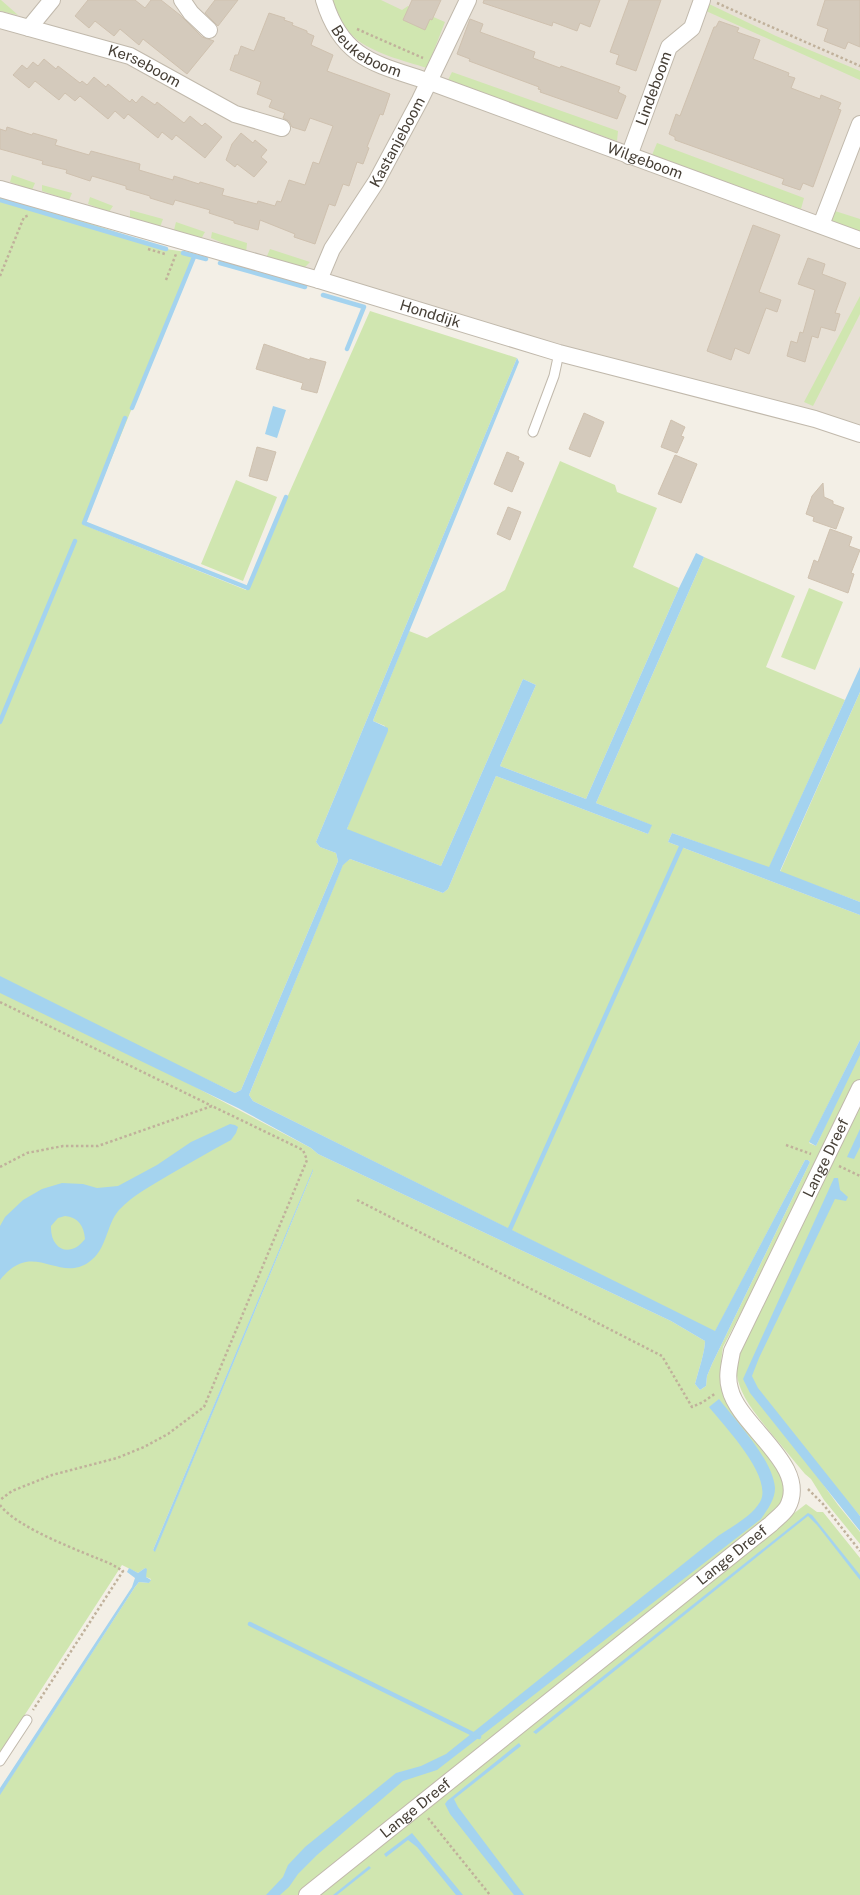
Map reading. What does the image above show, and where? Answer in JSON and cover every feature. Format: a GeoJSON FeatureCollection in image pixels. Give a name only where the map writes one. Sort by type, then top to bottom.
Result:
{"type":"FeatureCollection","features":[{"type":"Feature","properties":{"kind":"street"},"geometry":{"type":"LineString","coordinates":[[29,28],[52,0]]}},
{"type":"Feature","properties":{"kind":"street"},"geometry":{"type":"LineString","coordinates":[[182,0],[191,13],[209,30]]}},
{"type":"Feature","properties":{"kind":"street","name":"Beukeboom"},"geometry":{"type":"LineString","coordinates":[[324,0],[328,15],[338,34],[363,57],[377,64],[430,82]]}},
{"type":"Feature","properties":{"kind":"street","name":"Kastanjeboom"},"geometry":{"type":"LineString","coordinates":[[319,280],[332,249],[372,190],[430,82],[468,0]]}},
{"type":"Feature","properties":{"kind":"street","name":"Lindeboom"},"geometry":{"type":"LineString","coordinates":[[629,156],[669,47],[692,28],[702,0]]}},
{"type":"Feature","properties":{"kind":"street","name":"Kerseboom"},"geometry":{"type":"LineString","coordinates":[[0,20],[130,56],[235,114],[282,128]]}},
{"type":"Feature","properties":{"kind":"street","name":"Wilgeboom"},"geometry":{"type":"LineString","coordinates":[[430,82],[860,240]]}},
{"type":"Feature","properties":{"kind":"street"},"geometry":{"type":"LineString","coordinates":[[821,225],[860,124]]}},
{"type":"Feature","properties":{"kind":"street","name":"Honddijk"},"geometry":{"type":"LineString","coordinates":[[0,189],[179,248],[319,280],[559,353],[815,419],[860,434]]}},
{"type":"Feature","properties":{"kind":"street","name":"Lange Dreef"},"geometry":{"type":"LineString","coordinates":[[307,1895],[771,1524],[787,1508],[792,1492],[787,1468],[741,1412],[730,1390],[728,1370],[732,1351],[860,1088]]}},
{"type":"Feature","properties":{"kind":"lane"},"geometry":{"type":"LineString","coordinates":[[533,432],[554,376],[559,353]]}},
{"type":"Feature","properties":{"kind":"lane"},"geometry":{"type":"LineString","coordinates":[[0,1761],[26,1720]]}},
{"type":"Feature","properties":{"kind":"path"},"geometry":{"type":"LineString","coordinates":[[712,0],[860,66]]}},
{"type":"Feature","properties":{"kind":"path"},"geometry":{"type":"LineString","coordinates":[[356,29],[438,64]]}},
{"type":"Feature","properties":{"kind":"path"},"geometry":{"type":"LineString","coordinates":[[0,276],[24,217],[31,214]]}},
{"type":"Feature","properties":{"kind":"path"},"geometry":{"type":"LineString","coordinates":[[142,248],[161,253],[179,248]]}},
{"type":"Feature","properties":{"kind":"path"},"geometry":{"type":"LineString","coordinates":[[166,280],[179,248]]}},
{"type":"Feature","properties":{"kind":"path"},"geometry":{"type":"LineString","coordinates":[[0,1002],[303,1150],[307,1160],[204,1407],[168,1434],[144,1447],[117,1458],[52,1475],[12,1491],[0,1500]]}},
{"type":"Feature","properties":{"kind":"path"},"geometry":{"type":"LineString","coordinates":[[0,1166],[27,1153],[63,1146],[98,1146],[212,1106]]}},
{"type":"Feature","properties":{"kind":"path"},"geometry":{"type":"LineString","coordinates":[[357,1200],[662,1356],[692,1407],[703,1402],[729,1384]]}},
{"type":"Feature","properties":{"kind":"path"},"geometry":{"type":"LineString","coordinates":[[805,1486],[823,1504],[860,1551]]}},
{"type":"Feature","properties":{"kind":"path"},"geometry":{"type":"LineString","coordinates":[[0,1506],[4,1511],[36,1531],[123,1571],[26,1720]]}},
{"type":"Feature","properties":{"kind":"path"},"geometry":{"type":"LineString","coordinates":[[418,1806],[490,1895]]}},
{"type":"Feature","properties":{"kind":"shaded area"},"geometry":{"type":"Polygon","coordinates":[[[0,0],[860,0],[860,439],[0,193],[0,0]]]}},
{"type":"Feature","properties":{"kind":"green space"},"geometry":{"type":"Polygon","coordinates":[[[1,0],[18,15],[0,11],[1,0]]]}},
{"type":"Feature","properties":{"kind":"green space"},"geometry":{"type":"Polygon","coordinates":[[[332,0],[381,0],[402,10],[408,6],[445,22],[427,68],[389,56],[361,43],[347,29],[332,0]]]}},
{"type":"Feature","properties":{"kind":"green space"},"geometry":{"type":"Polygon","coordinates":[[[707,3],[776,36],[860,71],[860,80],[706,11],[707,3]]]}},
{"type":"Feature","properties":{"kind":"green space"},"geometry":{"type":"Polygon","coordinates":[[[452,72],[618,131],[617,141],[448,80],[452,72]]]}},
{"type":"Feature","properties":{"kind":"green space"},"geometry":{"type":"Polygon","coordinates":[[[657,143],[804,198],[801,209],[652,155],[657,143]]]}},
{"type":"Feature","properties":{"kind":"green space"},"geometry":{"type":"Polygon","coordinates":[[[12,175],[35,183],[32,190],[10,182],[12,175]]]}},
{"type":"Feature","properties":{"kind":"green space"},"geometry":{"type":"Polygon","coordinates":[[[42,185],[72,193],[69,200],[42,191],[42,185]]]}},
{"type":"Feature","properties":{"kind":"green space"},"geometry":{"type":"Polygon","coordinates":[[[0,193],[166,249],[193,253],[194,257],[84,525],[246,590],[370,311],[517,358],[316,842],[320,847],[336,853],[338,861],[241,1090],[235,1093],[0,980],[0,193]]]}},
{"type":"Feature","properties":{"kind":"green space"},"geometry":{"type":"Polygon","coordinates":[[[90,197],[113,206],[109,212],[88,204],[90,197]]]}},
{"type":"Feature","properties":{"kind":"green space"},"geometry":{"type":"Polygon","coordinates":[[[130,210],[163,219],[160,227],[130,217],[130,210]]]}},
{"type":"Feature","properties":{"kind":"green space"},"geometry":{"type":"Polygon","coordinates":[[[835,211],[860,219],[860,231],[831,223],[835,211]]]}},
{"type":"Feature","properties":{"kind":"green space"},"geometry":{"type":"Polygon","coordinates":[[[176,222],[205,232],[201,239],[174,230],[176,222]]]}},
{"type":"Feature","properties":{"kind":"green space"},"geometry":{"type":"Polygon","coordinates":[[[212,232],[247,243],[246,253],[211,238],[212,232]]]}},
{"type":"Feature","properties":{"kind":"green space"},"geometry":{"type":"Polygon","coordinates":[[[270,249],[310,262],[303,269],[267,256],[270,249]]]}},
{"type":"Feature","properties":{"kind":"green space"},"geometry":{"type":"Polygon","coordinates":[[[860,296],[860,314],[813,406],[804,402],[860,296]]]}},
{"type":"Feature","properties":{"kind":"green space"},"geometry":{"type":"Polygon","coordinates":[[[560,461],[615,485],[617,492],[657,508],[633,567],[679,588],[586,799],[500,766],[536,685],[523,679],[441,866],[350,831],[347,829],[348,826],[385,726],[373,721],[409,631],[427,638],[505,590],[560,461]]]}},
{"type":"Feature","properties":{"kind":"green space"},"geometry":{"type":"Polygon","coordinates":[[[236,480],[277,497],[243,581],[201,564],[236,480]]]}},
{"type":"Feature","properties":{"kind":"green space"},"geometry":{"type":"Polygon","coordinates":[[[704,557],[795,596],[766,667],[845,700],[769,868],[672,833],[668,842],[860,915],[860,1040],[809,1143],[816,1146],[860,1049],[860,1079],[722,1352],[722,1385],[784,1475],[784,1504],[298,1895],[0,1895],[0,1794],[135,1587],[139,1582],[149,1583],[151,1579],[146,1577],[145,1568],[138,1573],[122,1565],[0,1753],[0,984],[311,1148],[318,1154],[671,1321],[705,1341],[695,1384],[700,1390],[706,1386],[707,1376],[712,1364],[810,1162],[808,1160],[805,1160],[715,1332],[253,1101],[249,1095],[343,864],[350,859],[443,893],[448,889],[496,776],[648,834],[651,825],[596,803],[704,557]],[[313,1171],[153,1550],[155,1551],[313,1171]]]}},
{"type":"Feature","properties":{"kind":"green space"},"geometry":{"type":"Polygon","coordinates":[[[809,588],[843,602],[815,670],[781,657],[809,588]]]}},
{"type":"Feature","properties":{"kind":"green space"},"geometry":{"type":"Polygon","coordinates":[[[860,692],[860,902],[780,872],[860,692]]]}},
{"type":"Feature","properties":{"kind":"green space"},"geometry":{"type":"Polygon","coordinates":[[[860,1097],[860,1516],[770,1410],[838,1505],[860,1532],[860,1544],[824,1500],[811,1479],[796,1464],[749,1405],[740,1386],[736,1365],[738,1353],[860,1097]]]}},
{"type":"Feature","properties":{"kind":"green space"},"geometry":{"type":"Polygon","coordinates":[[[806,1504],[817,1512],[823,1512],[860,1558],[860,1895],[301,1895],[806,1504]]]}},
{"type":"Feature","properties":{"kind":"water"},"geometry":{"type":"Polygon","coordinates":[[[517,358],[519,362],[374,718],[373,721],[388,728],[388,731],[347,829],[441,866],[523,679],[536,685],[500,766],[586,799],[696,553],[704,557],[596,803],[652,825],[648,834],[496,776],[448,889],[443,893],[350,859],[343,865],[249,1095],[253,1101],[715,1331],[805,1160],[808,1160],[810,1162],[712,1364],[707,1376],[706,1386],[700,1390],[695,1384],[705,1341],[671,1321],[318,1154],[311,1148],[238,1108],[0,993],[0,976],[235,1093],[241,1090],[338,861],[336,853],[320,847],[316,842],[517,358]]]}},
{"type":"Feature","properties":{"kind":"water"},"geometry":{"type":"Polygon","coordinates":[[[273,406],[286,410],[277,438],[265,434],[273,406]]]}},
{"type":"Feature","properties":{"kind":"water"},"geometry":{"type":"Polygon","coordinates":[[[860,667],[860,692],[780,871],[860,902],[860,915],[668,842],[672,833],[769,867],[860,667]]]}},
{"type":"Feature","properties":{"kind":"water"},"geometry":{"type":"Polygon","coordinates":[[[860,1040],[860,1055],[816,1146],[809,1142],[860,1040]]]}},
{"type":"Feature","properties":{"kind":"water"},"geometry":{"type":"Polygon","coordinates":[[[230,1124],[238,1127],[231,1140],[149,1187],[124,1205],[111,1223],[99,1251],[89,1262],[78,1267],[67,1268],[34,1262],[23,1263],[12,1268],[0,1280],[0,1226],[5,1217],[23,1200],[42,1189],[62,1183],[83,1184],[97,1188],[118,1186],[157,1165],[191,1142],[230,1124]],[[70,1217],[58,1218],[51,1226],[54,1241],[62,1249],[67,1250],[73,1249],[85,1239],[80,1223],[70,1217]]]}},
{"type":"Feature","properties":{"kind":"water"},"geometry":{"type":"Polygon","coordinates":[[[860,1129],[860,1147],[854,1159],[847,1157],[860,1129]]]}},
{"type":"Feature","properties":{"kind":"water"},"geometry":{"type":"Polygon","coordinates":[[[313,1169],[313,1171],[155,1552],[153,1550],[313,1169]]]}},
{"type":"Feature","properties":{"kind":"water"},"geometry":{"type":"Polygon","coordinates":[[[834,1178],[838,1178],[840,1190],[848,1197],[846,1201],[835,1199],[752,1376],[758,1388],[860,1516],[860,1531],[750,1393],[743,1379],[834,1178]]]}},
{"type":"Feature","properties":{"kind":"water"},"geometry":{"type":"Polygon","coordinates":[[[719,1399],[753,1441],[773,1477],[774,1497],[761,1519],[437,1770],[403,1781],[317,1855],[280,1895],[266,1895],[283,1877],[288,1865],[305,1847],[396,1773],[421,1766],[446,1754],[756,1507],[760,1502],[762,1492],[760,1479],[745,1452],[709,1407],[719,1399]]]}},
{"type":"Feature","properties":{"kind":"water"},"geometry":{"type":"Polygon","coordinates":[[[808,1513],[812,1515],[860,1575],[860,1580],[808,1516],[536,1734],[533,1732],[808,1513]]]}},
{"type":"Feature","properties":{"kind":"water"},"geometry":{"type":"Polygon","coordinates":[[[129,1568],[138,1573],[145,1568],[147,1569],[146,1577],[151,1580],[149,1583],[139,1582],[135,1587],[0,1795],[0,1788],[132,1587],[135,1578],[127,1572],[129,1568]]]}},
{"type":"Feature","properties":{"kind":"water"},"geometry":{"type":"Polygon","coordinates":[[[519,1743],[521,1746],[454,1799],[524,1895],[514,1895],[450,1814],[445,1804],[519,1743]]]}},
{"type":"Feature","properties":{"kind":"water"},"geometry":{"type":"Polygon","coordinates":[[[412,1833],[463,1895],[456,1895],[417,1847],[408,1840],[386,1857],[384,1854],[412,1833]]]}},
{"type":"Feature","properties":{"kind":"water"},"geometry":{"type":"Polygon","coordinates":[[[369,1866],[371,1868],[337,1895],[333,1895],[369,1866]]]}},
{"type":"Feature","properties":{"kind":"building"},"geometry":{"type":"Polygon","coordinates":[[[88,0],[135,0],[145,8],[151,0],[161,0],[180,15],[202,37],[214,41],[187,74],[143,39],[139,45],[120,29],[114,36],[95,21],[89,28],[75,16],[88,0]]]}},
{"type":"Feature","properties":{"kind":"building"},"geometry":{"type":"Polygon","coordinates":[[[215,0],[238,0],[218,26],[205,13],[215,0]]]}},
{"type":"Feature","properties":{"kind":"building"},"geometry":{"type":"Polygon","coordinates":[[[412,0],[441,0],[425,30],[403,20],[412,0]]]}},
{"type":"Feature","properties":{"kind":"building"},"geometry":{"type":"Polygon","coordinates":[[[484,0],[600,0],[590,27],[580,23],[577,31],[553,22],[552,26],[483,3],[484,0]]]}},
{"type":"Feature","properties":{"kind":"building"},"geometry":{"type":"Polygon","coordinates":[[[629,0],[661,0],[636,71],[616,64],[619,55],[610,52],[629,0]]]}},
{"type":"Feature","properties":{"kind":"building"},"geometry":{"type":"Polygon","coordinates":[[[825,0],[860,0],[860,47],[848,42],[845,49],[824,41],[828,29],[817,25],[825,0]]]}},
{"type":"Feature","properties":{"kind":"building"},"geometry":{"type":"Polygon","coordinates":[[[269,13],[285,18],[284,20],[293,23],[292,25],[307,31],[307,33],[314,36],[311,45],[333,55],[327,71],[390,94],[383,115],[380,114],[367,147],[369,148],[363,164],[357,162],[349,186],[343,184],[335,206],[329,204],[315,244],[294,237],[295,234],[260,220],[258,230],[209,213],[210,210],[175,200],[173,205],[126,189],[126,186],[92,176],[90,181],[66,173],[67,170],[42,164],[43,161],[0,149],[0,129],[6,131],[7,127],[57,140],[55,145],[89,155],[91,151],[140,164],[139,170],[173,180],[174,176],[224,189],[222,195],[257,204],[258,201],[275,206],[277,201],[281,202],[289,180],[305,185],[313,162],[319,164],[333,126],[310,118],[305,131],[292,127],[289,121],[283,118],[285,113],[269,107],[272,100],[257,94],[261,82],[230,70],[235,55],[238,55],[241,46],[254,51],[269,13]]]}},
{"type":"Feature","properties":{"kind":"building"},"geometry":{"type":"Polygon","coordinates":[[[470,19],[483,24],[480,32],[535,52],[533,58],[620,87],[618,92],[626,96],[617,119],[540,92],[539,87],[469,61],[470,59],[457,54],[470,19]]]}},
{"type":"Feature","properties":{"kind":"building"},"geometry":{"type":"Polygon","coordinates":[[[719,21],[739,28],[737,32],[760,40],[753,59],[789,73],[788,76],[795,78],[791,88],[820,99],[821,95],[841,103],[838,109],[841,110],[813,187],[803,183],[800,190],[782,184],[784,179],[675,140],[675,137],[669,134],[676,114],[680,116],[714,27],[716,27],[719,21]]]}},
{"type":"Feature","properties":{"kind":"building"},"geometry":{"type":"Polygon","coordinates":[[[44,59],[56,69],[58,66],[80,83],[82,81],[87,85],[94,77],[106,87],[108,84],[130,102],[132,99],[136,103],[142,96],[155,105],[157,102],[184,123],[190,116],[202,126],[205,123],[222,137],[205,158],[176,135],[172,140],[162,132],[158,138],[128,114],[124,119],[115,111],[108,119],[80,96],[75,101],[65,93],[59,100],[35,81],[29,88],[13,75],[22,65],[27,69],[33,62],[38,66],[44,59]]]}},
{"type":"Feature","properties":{"kind":"building"},"geometry":{"type":"Polygon","coordinates":[[[241,133],[253,143],[255,140],[267,150],[261,157],[267,162],[254,177],[237,164],[235,167],[226,160],[232,144],[241,133]]]}},
{"type":"Feature","properties":{"kind":"building"},"geometry":{"type":"Polygon","coordinates":[[[753,225],[780,235],[759,292],[781,300],[777,312],[766,308],[749,354],[735,348],[731,360],[707,351],[753,225]]]}},
{"type":"Feature","properties":{"kind":"building"},"geometry":{"type":"Polygon","coordinates":[[[808,258],[825,264],[822,274],[846,283],[835,313],[840,314],[835,331],[821,327],[818,338],[812,336],[805,362],[787,356],[791,341],[797,343],[800,332],[803,333],[815,290],[798,284],[808,258]]]}},
{"type":"Feature","properties":{"kind":"building"},"geometry":{"type":"Polygon","coordinates":[[[264,344],[310,360],[310,358],[326,362],[317,393],[301,389],[303,383],[256,369],[264,344]]]}},
{"type":"Feature","properties":{"kind":"building"},"geometry":{"type":"Polygon","coordinates":[[[584,413],[604,422],[590,457],[569,449],[584,413]]]}},
{"type":"Feature","properties":{"kind":"building"},"geometry":{"type":"Polygon","coordinates":[[[671,420],[685,427],[681,436],[684,437],[677,453],[661,447],[671,420]]]}},
{"type":"Feature","properties":{"kind":"building"},"geometry":{"type":"Polygon","coordinates":[[[257,447],[276,452],[267,481],[249,476],[257,447]]]}},
{"type":"Feature","properties":{"kind":"building"},"geometry":{"type":"Polygon","coordinates":[[[507,452],[519,457],[518,460],[524,463],[512,492],[494,484],[507,452]]]}},
{"type":"Feature","properties":{"kind":"building"},"geometry":{"type":"Polygon","coordinates":[[[675,455],[697,464],[681,503],[658,494],[675,455]]]}},
{"type":"Feature","properties":{"kind":"building"},"geometry":{"type":"Polygon","coordinates":[[[823,483],[824,497],[833,501],[833,504],[844,508],[836,529],[813,521],[814,517],[806,514],[812,496],[823,483]]]}},
{"type":"Feature","properties":{"kind":"building"},"geometry":{"type":"Polygon","coordinates":[[[508,507],[521,512],[510,540],[497,534],[508,507]]]}},
{"type":"Feature","properties":{"kind":"building"},"geometry":{"type":"Polygon","coordinates":[[[830,529],[852,537],[849,546],[860,550],[851,573],[854,574],[848,593],[808,578],[814,560],[818,562],[830,529]]]}},
{"type":"Feature","properties":{"kind":"waterway"},"geometry":{"type":"LineString","coordinates":[[0,200],[166,249]]}},
{"type":"Feature","properties":{"kind":"waterway"},"geometry":{"type":"LineString","coordinates":[[183,253],[206,259]]}},
{"type":"Feature","properties":{"kind":"waterway"},"geometry":{"type":"LineString","coordinates":[[132,408],[194,257]]}},
{"type":"Feature","properties":{"kind":"waterway"},"geometry":{"type":"LineString","coordinates":[[220,263],[305,287]]}},
{"type":"Feature","properties":{"kind":"waterway"},"geometry":{"type":"LineString","coordinates":[[323,295],[364,307],[347,349]]}},
{"type":"Feature","properties":{"kind":"waterway"},"geometry":{"type":"LineString","coordinates":[[125,418],[84,523],[248,588],[286,497]]}},
{"type":"Feature","properties":{"kind":"waterway"},"geometry":{"type":"LineString","coordinates":[[0,722],[75,541]]}},
{"type":"Feature","properties":{"kind":"waterway"},"geometry":{"type":"LineString","coordinates":[[510,1229],[681,847]]}},
{"type":"Feature","properties":{"kind":"waterway"},"geometry":{"type":"LineString","coordinates":[[250,1624],[479,1737]]}}]}
